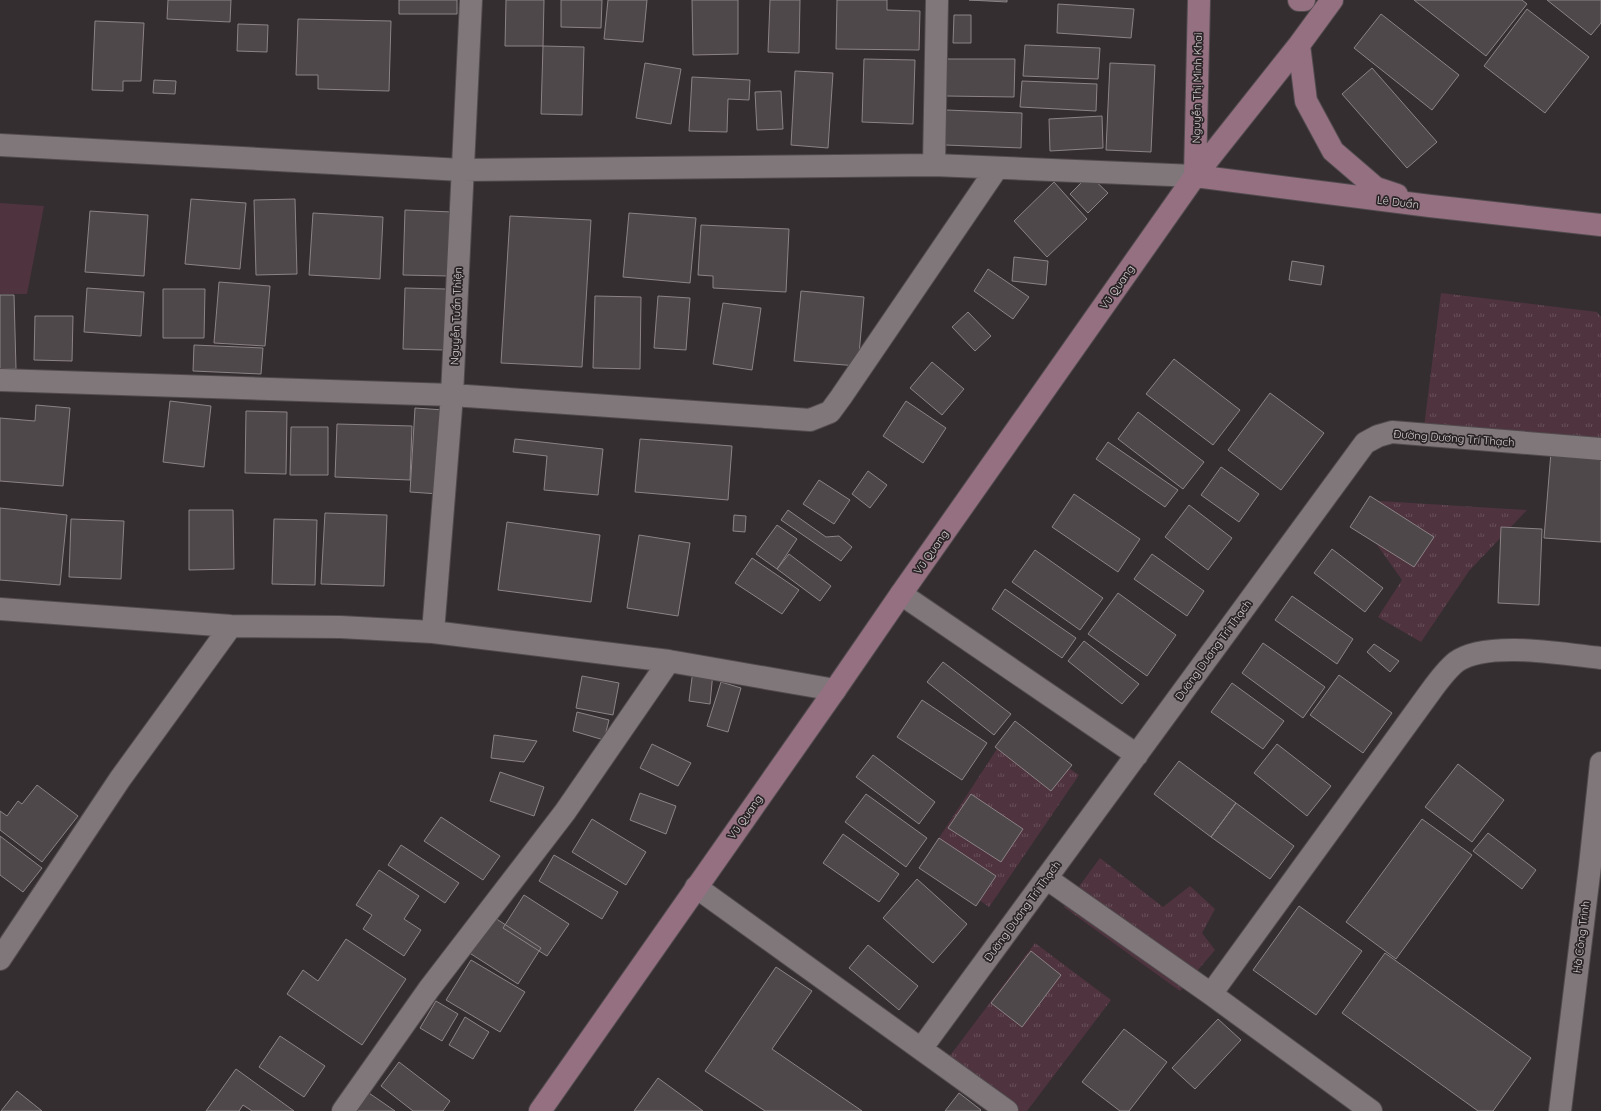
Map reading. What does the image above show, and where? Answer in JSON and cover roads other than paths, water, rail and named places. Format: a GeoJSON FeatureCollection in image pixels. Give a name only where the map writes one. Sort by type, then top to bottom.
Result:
{"type":"FeatureCollection","features":[{"type":"Feature","properties":{"kind":"main road","name":"Nguyễn Thị Minh Khai"},"geometry":{"type":"LineString","coordinates":[[1196,176],[1199,0]]}},
{"type":"Feature","properties":{"kind":"main road"},"geometry":{"type":"LineString","coordinates":[[1299,0],[1304,0]]}},
{"type":"Feature","properties":{"kind":"main road","name":"Vũ Quang"},"geometry":{"type":"LineString","coordinates":[[540,1111],[901,594],[1196,176],[1299,45],[1332,0]]}},
{"type":"Feature","properties":{"kind":"main road"},"geometry":{"type":"LineString","coordinates":[[1299,45],[1306,101],[1332,151],[1376,188],[1430,206]]}},
{"type":"Feature","properties":{"kind":"main road","name":"Lê Duẩn"},"geometry":{"type":"LineString","coordinates":[[1196,176],[1430,206],[1601,225]]}},
{"type":"Feature","properties":{"kind":"street","name":"Nguyễn Tuấn Thiện"},"geometry":{"type":"LineString","coordinates":[[433,632],[452,395],[471,0]]}},
{"type":"Feature","properties":{"kind":"street"},"geometry":{"type":"LineString","coordinates":[[934,165],[937,0]]}},
{"type":"Feature","properties":{"kind":"street"},"geometry":{"type":"LineString","coordinates":[[0,146],[462,170],[934,165],[1196,176]]}},
{"type":"Feature","properties":{"kind":"street"},"geometry":{"type":"LineString","coordinates":[[0,380],[452,395],[810,420],[830,412],[997,168]]}},
{"type":"Feature","properties":{"kind":"street","name":"Đường Dương Trí Thạch"},"geometry":{"type":"LineString","coordinates":[[921,1050],[1365,443],[1378,436],[1392,432],[1601,449]]}},
{"type":"Feature","properties":{"kind":"street"},"geometry":{"type":"LineString","coordinates":[[901,594],[1137,754]]}},
{"type":"Feature","properties":{"kind":"street"},"geometry":{"type":"LineString","coordinates":[[0,609],[231,626],[340,627],[433,632],[669,662],[835,690]]}},
{"type":"Feature","properties":{"kind":"street"},"geometry":{"type":"LineString","coordinates":[[0,959],[120,779],[231,626]]}},
{"type":"Feature","properties":{"kind":"street"},"geometry":{"type":"LineString","coordinates":[[1211,994],[1428,695],[1440,679],[1456,663],[1471,654],[1497,650],[1601,658]]}},
{"type":"Feature","properties":{"kind":"street"},"geometry":{"type":"LineString","coordinates":[[343,1111],[430,989],[565,812],[669,662]]}},
{"type":"Feature","properties":{"kind":"street","name":"Hà Công Trình"},"geometry":{"type":"LineString","coordinates":[[1560,1111],[1596,866],[1601,763]]}},
{"type":"Feature","properties":{"kind":"street"},"geometry":{"type":"LineString","coordinates":[[1046,878],[1211,994],[1371,1111]]}},
{"type":"Feature","properties":{"kind":"street"},"geometry":{"type":"LineString","coordinates":[[696,887],[1007,1111]]}}]}
